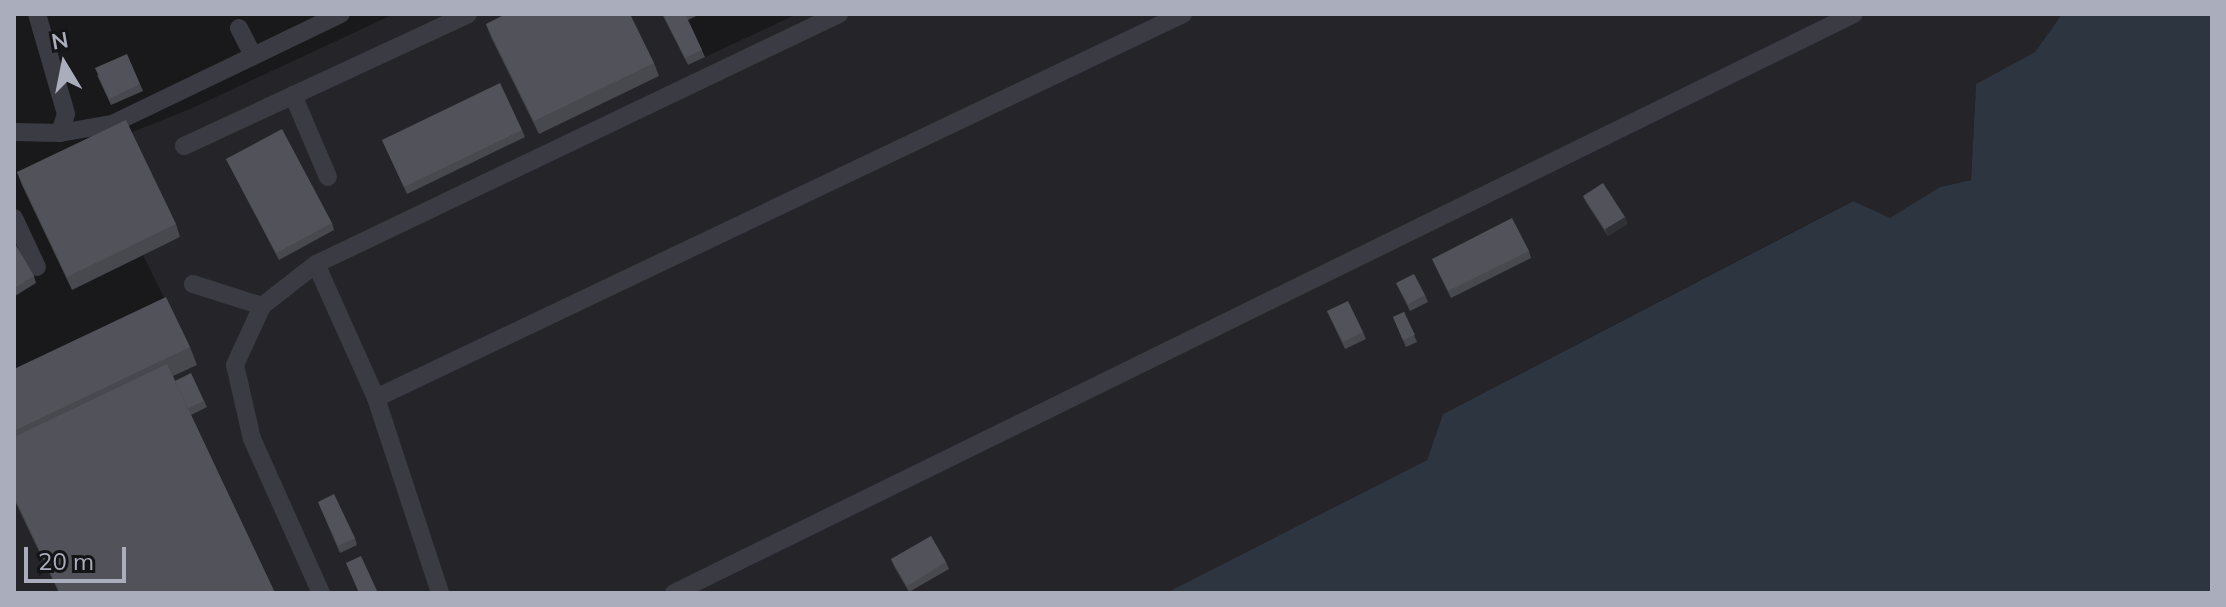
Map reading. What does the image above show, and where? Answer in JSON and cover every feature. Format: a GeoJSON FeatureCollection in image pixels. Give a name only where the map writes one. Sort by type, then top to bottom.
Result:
{"type":"FeatureCollection","features":[{"type":"Feature","properties":{"kind":"lane"},"geometry":{"type":"LineString","coordinates":[[37,14],[66,114],[60,133]]}},
{"type":"Feature","properties":{"kind":"lane"},"geometry":{"type":"LineString","coordinates":[[14,132],[60,133],[112,124],[341,14]]}},
{"type":"Feature","properties":{"kind":"lane"},"geometry":{"type":"LineString","coordinates":[[184,146],[468,14]]}},
{"type":"Feature","properties":{"kind":"lane"},"geometry":{"type":"LineString","coordinates":[[321,593],[252,439],[235,365],[262,306],[316,264],[839,14]]}},
{"type":"Feature","properties":{"kind":"lane"},"geometry":{"type":"LineString","coordinates":[[376,398],[1183,14]]}},
{"type":"Feature","properties":{"kind":"lane"},"geometry":{"type":"LineString","coordinates":[[674,593],[1854,14]]}},
{"type":"Feature","properties":{"kind":"lane"},"geometry":{"type":"LineString","coordinates":[[239,28],[253,56]]}},
{"type":"Feature","properties":{"kind":"lane"},"geometry":{"type":"LineString","coordinates":[[293,95],[328,177]]}},
{"type":"Feature","properties":{"kind":"lane"},"geometry":{"type":"LineString","coordinates":[[14,218],[37,267]]}},
{"type":"Feature","properties":{"kind":"lane"},"geometry":{"type":"LineString","coordinates":[[316,264],[376,398],[440,593]]}},
{"type":"Feature","properties":{"kind":"lane"},"geometry":{"type":"LineString","coordinates":[[193,284],[262,306]]}},
{"type":"Feature","properties":{"kind":"shaded area"},"geometry":{"type":"Polygon","coordinates":[[[394,14],[662,14],[688,65],[797,14],[2062,14],[2035,52],[1976,84],[1971,180],[1940,187],[1889,219],[1852,201],[1443,414],[1427,460],[1166,593],[14,593],[14,389],[172,314],[143,255],[180,237],[130,133],[190,109],[394,14]]]}},
{"type":"Feature","properties":{"kind":"water"},"geometry":{"type":"Polygon","coordinates":[[[2062,14],[2212,14],[2212,593],[1166,593],[1427,460],[1443,414],[1853,201],[1890,218],[1940,187],[1971,180],[1976,84],[2035,52],[2062,14]]]}},
{"type":"Feature","properties":{"kind":"building"},"geometry":{"type":"Polygon","coordinates":[[[506,14],[630,14],[654,63],[534,121],[486,24],[506,14]]]}},
{"type":"Feature","properties":{"kind":"building"},"geometry":{"type":"Polygon","coordinates":[[[663,14],[685,14],[702,50],[685,58],[663,14]]]}},
{"type":"Feature","properties":{"kind":"building"},"geometry":{"type":"Polygon","coordinates":[[[127,54],[140,84],[109,99],[95,68],[127,54]]]}},
{"type":"Feature","properties":{"kind":"building"},"geometry":{"type":"Polygon","coordinates":[[[500,83],[522,130],[404,187],[382,140],[500,83]]]}},
{"type":"Feature","properties":{"kind":"building"},"geometry":{"type":"Polygon","coordinates":[[[126,120],[176,224],[67,277],[17,172],[126,120]]]}},
{"type":"Feature","properties":{"kind":"building"},"geometry":{"type":"Polygon","coordinates":[[[282,129],[332,223],[276,253],[226,159],[282,129]]]}},
{"type":"Feature","properties":{"kind":"building"},"geometry":{"type":"Polygon","coordinates":[[[1603,183],[1625,217],[1605,229],[1583,196],[1603,183]]]}},
{"type":"Feature","properties":{"kind":"building"},"geometry":{"type":"Polygon","coordinates":[[[1512,218],[1529,251],[1448,291],[1432,259],[1512,218]]]}},
{"type":"Feature","properties":{"kind":"building"},"geometry":{"type":"Polygon","coordinates":[[[14,242],[34,276],[14,288],[14,242]]]}},
{"type":"Feature","properties":{"kind":"building"},"geometry":{"type":"Polygon","coordinates":[[[1414,274],[1425,295],[1408,304],[1396,283],[1414,274]]]}},
{"type":"Feature","properties":{"kind":"building"},"geometry":{"type":"Polygon","coordinates":[[[166,297],[190,347],[14,431],[14,369],[166,297]]]}},
{"type":"Feature","properties":{"kind":"building"},"geometry":{"type":"Polygon","coordinates":[[[1348,301],[1363,332],[1343,342],[1327,311],[1348,301]]]}},
{"type":"Feature","properties":{"kind":"building"},"geometry":{"type":"Polygon","coordinates":[[[1404,312],[1415,335],[1403,340],[1393,317],[1404,312]]]}},
{"type":"Feature","properties":{"kind":"building"},"geometry":{"type":"Polygon","coordinates":[[[167,364],[275,593],[60,593],[14,496],[14,437],[167,364]]]}},
{"type":"Feature","properties":{"kind":"building"},"geometry":{"type":"Polygon","coordinates":[[[191,373],[204,401],[188,408],[175,381],[191,373]]]}},
{"type":"Feature","properties":{"kind":"building"},"geometry":{"type":"Polygon","coordinates":[[[334,494],[355,538],[338,546],[318,502],[334,494]]]}},
{"type":"Feature","properties":{"kind":"building"},"geometry":{"type":"Polygon","coordinates":[[[931,536],[946,562],[907,586],[891,559],[931,536]]]}},
{"type":"Feature","properties":{"kind":"building"},"geometry":{"type":"Polygon","coordinates":[[[361,556],[378,593],[359,593],[346,563],[361,556]]]}}]}
